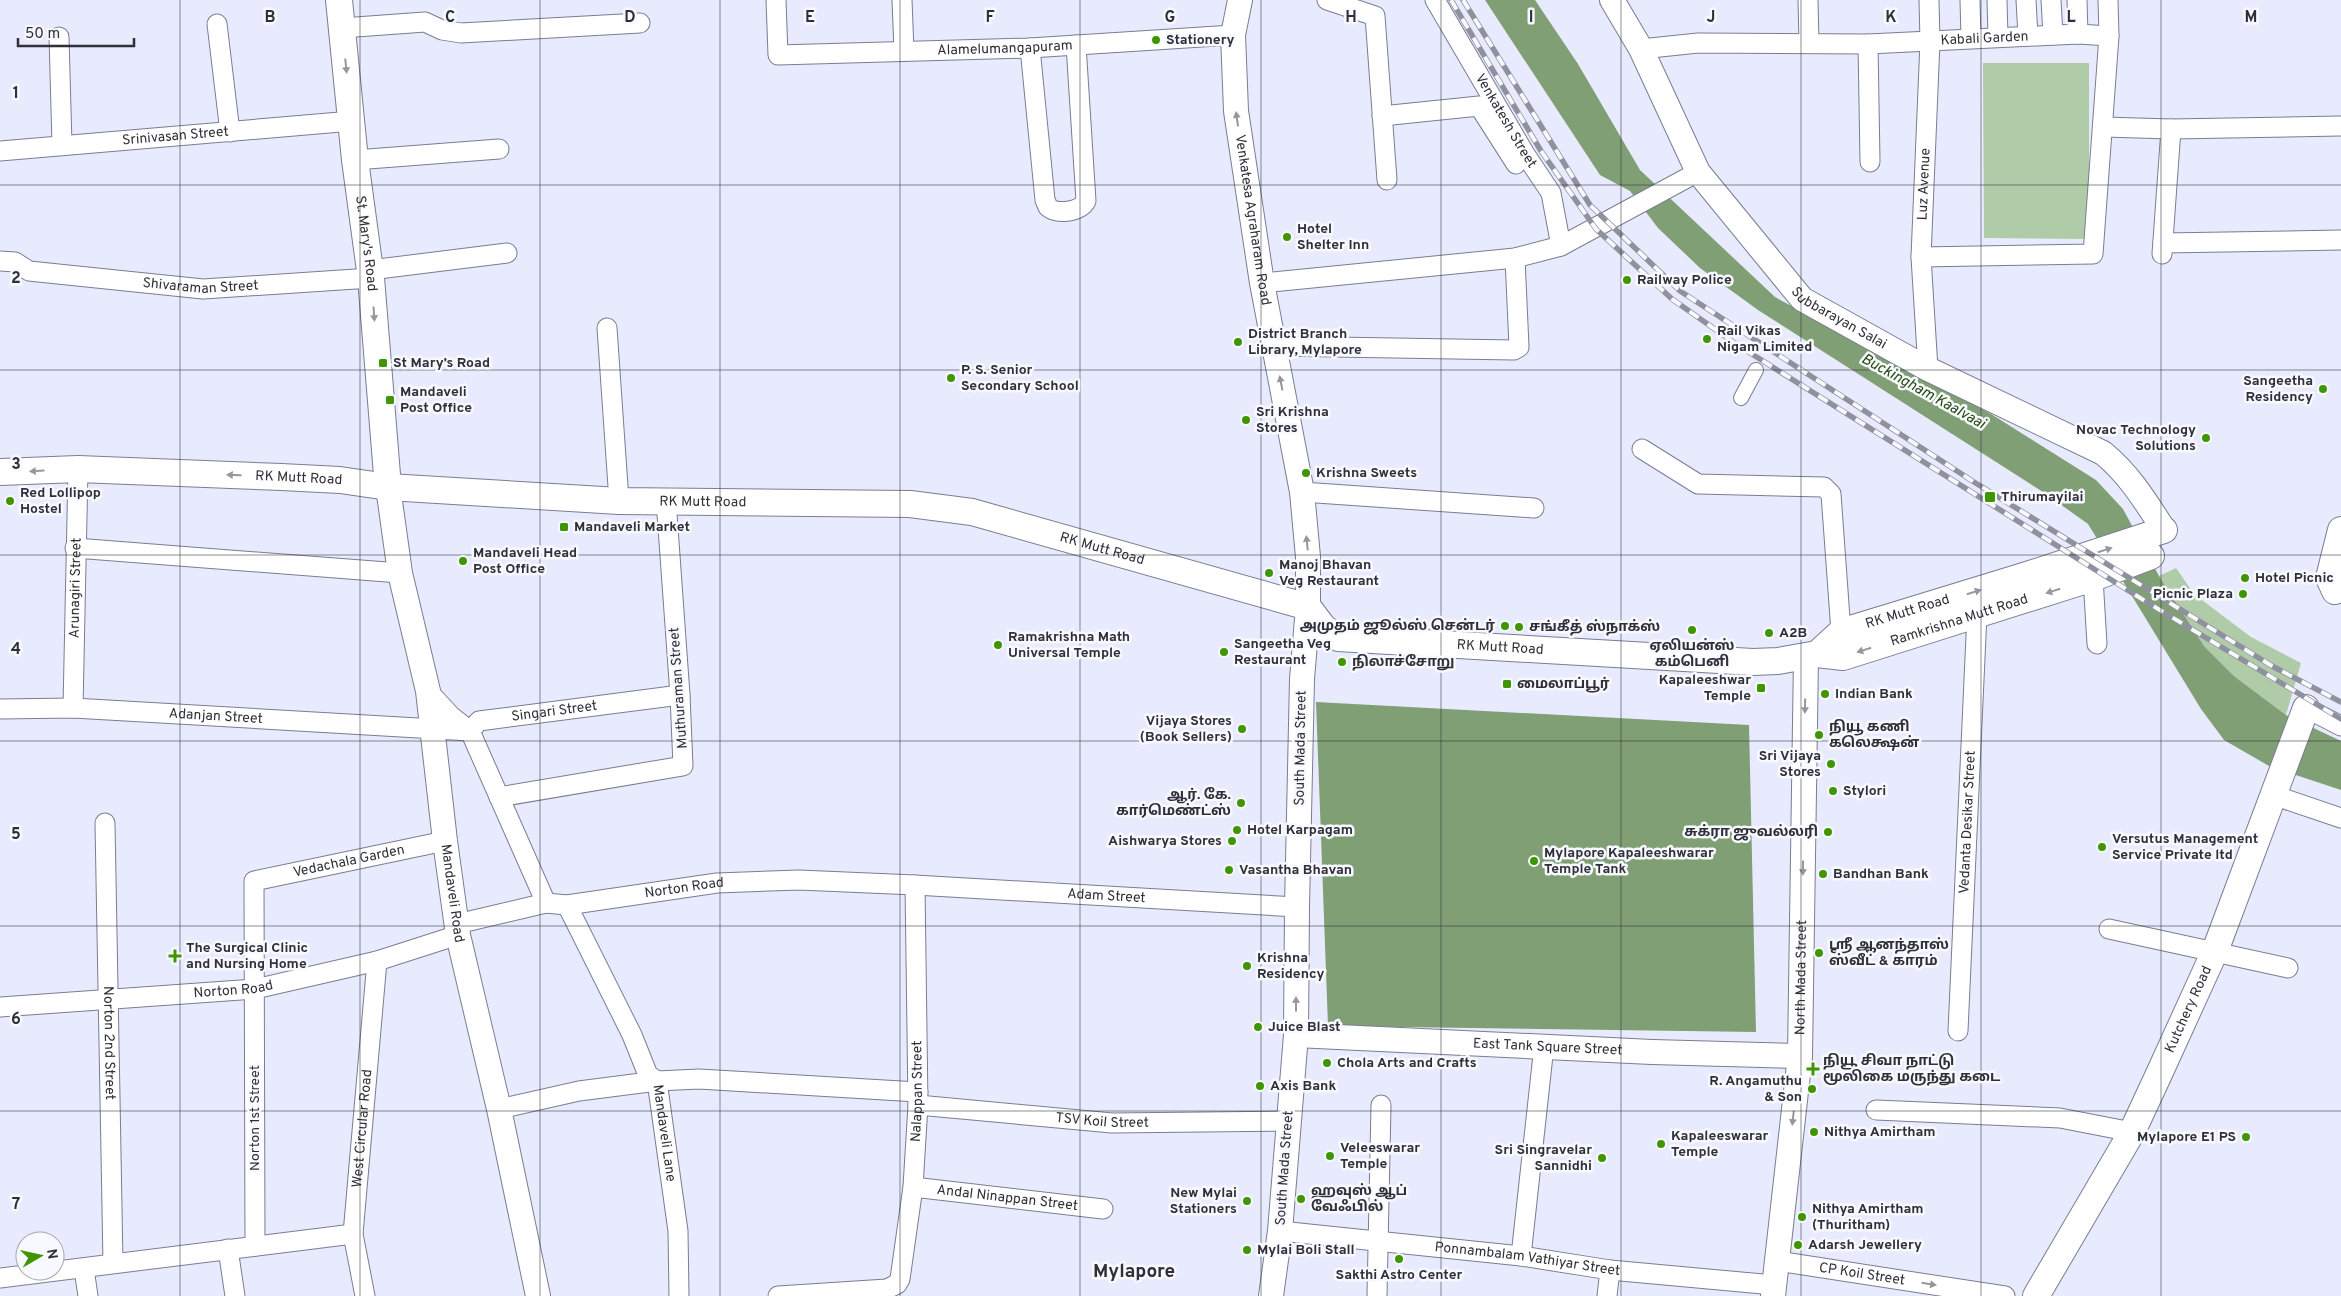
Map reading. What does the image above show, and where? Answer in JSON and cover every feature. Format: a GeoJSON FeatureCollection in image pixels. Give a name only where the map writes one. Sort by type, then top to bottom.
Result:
{"type":"FeatureCollection","features":[{"type":"Feature","properties":{"kind":"main road","name":"St. Mary's Road"},"geometry":{"type":"LineString","coordinates":[[339,0],[355,160],[371,274],[388,487]]}},
{"type":"Feature","properties":{"kind":"main road","name":"RK Mutt Road"},"geometry":{"type":"LineString","coordinates":[[0,472],[78,469],[340,480],[388,487],[619,501],[902,504],[972,512],[1308,607],[1323,627],[1338,638],[1752,662],[1778,661],[1811,655],[1841,632],[2069,562],[2152,541]]}},
{"type":"Feature","properties":{"kind":"main road"},"geometry":{"type":"LineString","coordinates":[[2335,591],[2329,578],[2341,530]]}},
{"type":"Feature","properties":{"kind":"main road"},"geometry":{"type":"LineString","coordinates":[[2096,577],[2152,541]]}},
{"type":"Feature","properties":{"kind":"main road","name":"Ramkrishna Mutt Road"},"geometry":{"type":"LineString","coordinates":[[1811,655],[1843,656],[2096,577]]}},
{"type":"Feature","properties":{"kind":"main road","name":"Kutchery Road"},"geometry":{"type":"LineString","coordinates":[[2036,1296],[2132,1132],[2215,951],[2303,714]]}},
{"type":"Feature","properties":{"kind":"street","name":"Alamelumangapuram"},"geometry":{"type":"LineString","coordinates":[[776,0],[778,55],[1030,48],[1233,35]]}},
{"type":"Feature","properties":{"kind":"street"},"geometry":{"type":"LineString","coordinates":[[902,0],[904,50]]}},
{"type":"Feature","properties":{"kind":"street","name":"Venkatesa Agraharam Road"},"geometry":{"type":"LineString","coordinates":[[1240,0],[1233,35],[1236,111],[1262,283],[1302,492],[1308,557],[1308,607],[1302,679]]}},
{"type":"Feature","properties":{"kind":"street"},"geometry":{"type":"LineString","coordinates":[[1327,0],[1375,16],[1387,180]]}},
{"type":"Feature","properties":{"kind":"street","name":"Venkatesh Street"},"geometry":{"type":"LineString","coordinates":[[1435,0],[1525,154],[1551,193],[1566,243]]}},
{"type":"Feature","properties":{"kind":"street","name":"Subbarayan Salai"},"geometry":{"type":"LineString","coordinates":[[1612,0],[1641,49],[1690,175],[1802,299],[1928,369],[2103,453],[2117,464],[2131,481],[2152,541]]}},
{"type":"Feature","properties":{"kind":"street"},"geometry":{"type":"LineString","coordinates":[[1808,0],[1809,43]]}},
{"type":"Feature","properties":{"kind":"street","name":"Luz Avenue"},"geometry":{"type":"LineString","coordinates":[[1928,369],[1920,257],[1930,42],[1929,0]]}},
{"type":"Feature","properties":{"kind":"street"},"geometry":{"type":"LineString","coordinates":[[1970,0],[1971,38]]}},
{"type":"Feature","properties":{"kind":"street"},"geometry":{"type":"LineString","coordinates":[[1997,0],[1998,37]]}},
{"type":"Feature","properties":{"kind":"street"},"geometry":{"type":"LineString","coordinates":[[2026,0],[2028,36]]}},
{"type":"Feature","properties":{"kind":"street"},"geometry":{"type":"LineString","coordinates":[[2051,0],[2053,35]]}},
{"type":"Feature","properties":{"kind":"street"},"geometry":{"type":"LineString","coordinates":[[2077,0],[2078,34]]}},
{"type":"Feature","properties":{"kind":"street"},"geometry":{"type":"LineString","coordinates":[[1920,257],[2093,254],[2104,127],[2109,36],[2108,0]]}},
{"type":"Feature","properties":{"kind":"street"},"geometry":{"type":"LineString","coordinates":[[342,28],[426,22],[442,30],[461,33],[640,23]]}},
{"type":"Feature","properties":{"kind":"street"},"geometry":{"type":"LineString","coordinates":[[217,24],[230,132]]}},
{"type":"Feature","properties":{"kind":"street","name":"Kabali Garden"},"geometry":{"type":"LineString","coordinates":[[1641,49],[1698,43],[1868,44],[2078,34],[2109,36]]}},
{"type":"Feature","properties":{"kind":"street"},"geometry":{"type":"LineString","coordinates":[[59,36],[62,145]]}},
{"type":"Feature","properties":{"kind":"street"},"geometry":{"type":"LineString","coordinates":[[1868,44],[1870,162]]}},
{"type":"Feature","properties":{"kind":"street"},"geometry":{"type":"LineString","coordinates":[[1030,48],[1046,200],[1048,207],[1057,212],[1076,209],[1083,206],[1086,201],[1076,45]]}},
{"type":"Feature","properties":{"kind":"street"},"geometry":{"type":"LineString","coordinates":[[1382,116],[1479,106],[1516,164]]}},
{"type":"Feature","properties":{"kind":"street","name":"Srinivasan Street"},"geometry":{"type":"LineString","coordinates":[[0,151],[352,121]]}},
{"type":"Feature","properties":{"kind":"street"},"geometry":{"type":"LineString","coordinates":[[2104,127],[2171,129],[2341,126]]}},
{"type":"Feature","properties":{"kind":"street"},"geometry":{"type":"LineString","coordinates":[[2171,129],[2163,249],[2341,240]]}},
{"type":"Feature","properties":{"kind":"street"},"geometry":{"type":"LineString","coordinates":[[355,160],[499,149]]}},
{"type":"Feature","properties":{"kind":"street"},"geometry":{"type":"LineString","coordinates":[[1262,283],[1515,258],[1566,243],[1690,175]]}},
{"type":"Feature","properties":{"kind":"street","name":"Shivaraman Street"},"geometry":{"type":"LineString","coordinates":[[0,261],[16,262],[29,271],[203,289],[371,274],[508,253]]}},
{"type":"Feature","properties":{"kind":"street"},"geometry":{"type":"LineString","coordinates":[[1274,346],[1514,350],[1519,347],[1515,258]]}},
{"type":"Feature","properties":{"kind":"street"},"geometry":{"type":"LineString","coordinates":[[608,328],[619,501]]}},
{"type":"Feature","properties":{"kind":"street"},"geometry":{"type":"LineString","coordinates":[[1740,398],[1756,370]]}},
{"type":"Feature","properties":{"kind":"street"},"geometry":{"type":"LineString","coordinates":[[1642,449],[1698,484],[1824,487],[1829,490],[1831,494],[1841,632]]}},
{"type":"Feature","properties":{"kind":"street","name":"Arunagiri Street"},"geometry":{"type":"LineString","coordinates":[[73,708],[78,469]]}},
{"type":"Feature","properties":{"kind":"street","name":"Mandaveli Road"},"geometry":{"type":"LineString","coordinates":[[388,487],[400,573],[428,691],[445,841],[458,929],[499,1109],[538,1296]]}},
{"type":"Feature","properties":{"kind":"street"},"geometry":{"type":"LineString","coordinates":[[1302,492],[1534,508]]}},
{"type":"Feature","properties":{"kind":"street","name":"Muthuraman Street"},"geometry":{"type":"LineString","coordinates":[[499,797],[683,766],[667,514]]}},
{"type":"Feature","properties":{"kind":"street"},"geometry":{"type":"LineString","coordinates":[[75,548],[400,573]]}},
{"type":"Feature","properties":{"kind":"street"},"geometry":{"type":"LineString","coordinates":[[2096,577],[2097,644]]}},
{"type":"Feature","properties":{"kind":"street","name":"Vedanta Desikar Street"},"geometry":{"type":"LineString","coordinates":[[1958,1031],[1976,614]]}},
{"type":"Feature","properties":{"kind":"street","name":"North Mada Street"},"geometry":{"type":"LineString","coordinates":[[1774,1290],[1800,1056],[1811,655]]}},
{"type":"Feature","properties":{"kind":"street","name":"South Mada Street"},"geometry":{"type":"LineString","coordinates":[[1271,1296],[1280,1231],[1296,1035],[1302,679]]}},
{"type":"Feature","properties":{"kind":"street"},"geometry":{"type":"LineString","coordinates":[[428,691],[451,716],[470,731],[546,903]]}},
{"type":"Feature","properties":{"kind":"street","name":"Singari Street"},"geometry":{"type":"LineString","coordinates":[[470,731],[479,721],[680,696]]}},
{"type":"Feature","properties":{"kind":"street","name":"Adanjan Street"},"geometry":{"type":"LineString","coordinates":[[0,709],[73,708],[432,727]]}},
{"type":"Feature","properties":{"kind":"street"},"geometry":{"type":"LineString","coordinates":[[2303,714],[2341,726]]}},
{"type":"Feature","properties":{"kind":"street"},"geometry":{"type":"LineString","coordinates":[[432,727],[470,731]]}},
{"type":"Feature","properties":{"kind":"street"},"geometry":{"type":"LineString","coordinates":[[2275,790],[2341,818]]}},
{"type":"Feature","properties":{"kind":"street","name":"Norton 2nd Street"},"geometry":{"type":"LineString","coordinates":[[105,823],[113,1264]]}},
{"type":"Feature","properties":{"kind":"street","name":"Vedachala Garden"},"geometry":{"type":"LineString","coordinates":[[254,881],[445,841]]}},
{"type":"Feature","properties":{"kind":"street","name":"Norton Road"},"geometry":{"type":"LineString","coordinates":[[0,1007],[255,990],[377,961],[458,929],[546,903],[567,905],[717,883],[799,880],[916,884]]}},
{"type":"Feature","properties":{"kind":"street","name":"Norton 1st Street"},"geometry":{"type":"LineString","coordinates":[[254,881],[255,1246]]}},
{"type":"Feature","properties":{"kind":"street","name":"Adam Street"},"geometry":{"type":"LineString","coordinates":[[916,884],[1297,907]]}},
{"type":"Feature","properties":{"kind":"street","name":"Nalappan Street"},"geometry":{"type":"LineString","coordinates":[[785,1296],[887,1289],[897,1284],[900,1279],[913,1187],[918,1099],[916,884]]}},
{"type":"Feature","properties":{"kind":"street","name":"Mandaveli Lane"},"geometry":{"type":"LineString","coordinates":[[567,905],[632,1035],[648,1075],[657,1081],[678,1231],[680,1296]]}},
{"type":"Feature","properties":{"kind":"street"},"geometry":{"type":"LineString","coordinates":[[2109,929],[2288,968]]}},
{"type":"Feature","properties":{"kind":"street","name":"West Circular Road"},"geometry":{"type":"LineString","coordinates":[[365,1296],[353,1234],[377,961]]}},
{"type":"Feature","properties":{"kind":"street","name":"East Tank Square Street"},"geometry":{"type":"LineString","coordinates":[[1296,1035],[1800,1056]]}},
{"type":"Feature","properties":{"kind":"street"},"geometry":{"type":"LineString","coordinates":[[1521,1256],[1544,1046]]}},
{"type":"Feature","properties":{"kind":"street","name":"TSV Koil Street"},"geometry":{"type":"LineString","coordinates":[[499,1109],[579,1091],[657,1081],[699,1079],[918,1099],[1112,1124],[1288,1121]]}},
{"type":"Feature","properties":{"kind":"street"},"geometry":{"type":"LineString","coordinates":[[1377,1296],[1381,1105]]}},
{"type":"Feature","properties":{"kind":"street"},"geometry":{"type":"LineString","coordinates":[[1876,1110],[2060,1118],[2132,1132]]}},
{"type":"Feature","properties":{"kind":"street","name":"Andal Ninappan Street"},"geometry":{"type":"LineString","coordinates":[[913,1187],[1102,1209]]}},
{"type":"Feature","properties":{"kind":"street","name":"Ponnambalam Vathiyar Street"},"geometry":{"type":"LineString","coordinates":[[1280,1231],[1521,1256],[1610,1270],[1774,1290]]}},
{"type":"Feature","properties":{"kind":"street"},"geometry":{"type":"LineString","coordinates":[[0,1278],[353,1234]]}},
{"type":"Feature","properties":{"kind":"street"},"geometry":{"type":"LineString","coordinates":[[228,1249],[235,1296]]}},
{"type":"Feature","properties":{"kind":"street","name":"CP Koil Street"},"geometry":{"type":"LineString","coordinates":[[1777,1262],[2005,1296]]}},
{"type":"Feature","properties":{"kind":"street"},"geometry":{"type":"LineString","coordinates":[[84,1269],[88,1296]]}},
{"type":"Feature","properties":{"kind":"street"},"geometry":{"type":"LineString","coordinates":[[1607,1296],[1610,1270]]}},
{"type":"Feature","properties":{"kind":"shaded area"},"geometry":{"type":"Polygon","coordinates":[[[1983,63],[2089,63],[2089,239],[1984,238],[1983,63]]]}},
{"type":"Feature","properties":{"kind":"shaded area"},"geometry":{"type":"Polygon","coordinates":[[[2176,568],[2194,594],[2251,637],[2301,663],[2286,715],[2234,676],[2204,646],[2159,576],[2176,568]]]}},
{"type":"Feature","properties":{"kind":"water","name":"Buckingham Kaalvaai"},"geometry":{"type":"Polygon","coordinates":[[[1485,0],[1535,0],[1578,64],[1640,170],[1775,297],[1991,414],[2096,480],[2123,509],[2159,576],[2204,646],[2234,676],[2286,715],[2341,741],[2341,790],[2269,766],[2224,740],[2201,709],[2088,524],[2046,494],[1758,310],[1700,268],[1658,228],[1630,191],[1600,175],[1485,0]]]}},
{"type":"Feature","properties":{"kind":"water"},"geometry":{"type":"Polygon","coordinates":[[[1316,702],[1749,725],[1756,1032],[1328,1026],[1316,702]]]}},
{"type":"Feature","properties":{"kind":"railway"},"geometry":{"type":"LineString","coordinates":[[1451,0],[1541,151],[1596,229],[1672,299],[1736,344],[2145,601],[2341,719]]}},
{"type":"Feature","properties":{"kind":"railway"},"geometry":{"type":"LineString","coordinates":[[1463,0],[1590,205],[1680,291],[1974,482],[2272,666],[2341,702]]}},
{"type":"Feature","properties":{"kind":"place","name":"Stationery"},"geometry":{"type":"Point","coordinates":[1156,40]}},
{"type":"Feature","properties":{"kind":"place","name":"Hotel Shelter Inn"},"geometry":{"type":"Point","coordinates":[1287,237]}},
{"type":"Feature","properties":{"kind":"place","name":"Railway Police"},"geometry":{"type":"Point","coordinates":[1627,280]}},
{"type":"Feature","properties":{"kind":"place","name":"Rail Vikas Nigam Limited"},"geometry":{"type":"Point","coordinates":[1707,339]}},
{"type":"Feature","properties":{"kind":"place","name":"District Branch Library, Mylapore"},"geometry":{"type":"Point","coordinates":[1238,342]}},
{"type":"Feature","properties":{"kind":"place","name":"St Mary’s Road"},"geometry":{"type":"Point","coordinates":[383,363]}},
{"type":"Feature","properties":{"kind":"place","name":"P. S. Senior Secondary School"},"geometry":{"type":"Point","coordinates":[951,378]}},
{"type":"Feature","properties":{"kind":"place","name":"Sangeetha Residency"},"geometry":{"type":"Point","coordinates":[2323,389]}},
{"type":"Feature","properties":{"kind":"place","name":"Mandaveli Post Office"},"geometry":{"type":"Point","coordinates":[390,400]}},
{"type":"Feature","properties":{"kind":"place","name":"Sri Krishna Stores"},"geometry":{"type":"Point","coordinates":[1246,420]}},
{"type":"Feature","properties":{"kind":"place","name":"Novac Technology Solutions"},"geometry":{"type":"Point","coordinates":[2206,438]}},
{"type":"Feature","properties":{"kind":"place","name":"Krishna Sweets"},"geometry":{"type":"Point","coordinates":[1306,473]}},
{"type":"Feature","properties":{"kind":"place","name":"Thirumayilai"},"geometry":{"type":"Point","coordinates":[1990,497]}},
{"type":"Feature","properties":{"kind":"place","name":"Red Lollipop Hostel"},"geometry":{"type":"Point","coordinates":[10,501]}},
{"type":"Feature","properties":{"kind":"place","name":"Mandaveli Market"},"geometry":{"type":"Point","coordinates":[564,527]}},
{"type":"Feature","properties":{"kind":"place","name":"Mandaveli Head Post Office"},"geometry":{"type":"Point","coordinates":[463,561]}},
{"type":"Feature","properties":{"kind":"place","name":"Manoj Bhavan Veg Restaurant"},"geometry":{"type":"Point","coordinates":[1269,573]}},
{"type":"Feature","properties":{"kind":"place","name":"Hotel Picnic"},"geometry":{"type":"Point","coordinates":[2245,578]}},
{"type":"Feature","properties":{"kind":"place","name":"Picnic Plaza"},"geometry":{"type":"Point","coordinates":[2243,594]}},
{"type":"Feature","properties":{"kind":"place","name":"அமுதம் ஜூல்ஸ் சென்டர்"},"geometry":{"type":"Point","coordinates":[1505,626]}},
{"type":"Feature","properties":{"kind":"place","name":"சங்கீத் ஸ்நாக்ஸ்"},"geometry":{"type":"Point","coordinates":[1519,627]}},
{"type":"Feature","properties":{"kind":"place","name":"ஏலியன்ஸ் கம்பெனி"},"geometry":{"type":"Point","coordinates":[1692,630]}},
{"type":"Feature","properties":{"kind":"place","name":"A2B"},"geometry":{"type":"Point","coordinates":[1769,633]}},
{"type":"Feature","properties":{"kind":"place","name":"Ramakrishna Math Universal Temple"},"geometry":{"type":"Point","coordinates":[998,645]}},
{"type":"Feature","properties":{"kind":"place","name":"Sangeetha Veg Restaurant"},"geometry":{"type":"Point","coordinates":[1224,652]}},
{"type":"Feature","properties":{"kind":"place","name":"நிலாச்சோறு"},"geometry":{"type":"Point","coordinates":[1342,662]}},
{"type":"Feature","properties":{"kind":"place","name":"மைலாப்பூர்"},"geometry":{"type":"Point","coordinates":[1507,684]}},
{"type":"Feature","properties":{"kind":"place","name":"Kapaleeshwar Temple"},"geometry":{"type":"Point","coordinates":[1761,688]}},
{"type":"Feature","properties":{"kind":"place","name":"Indian Bank"},"geometry":{"type":"Point","coordinates":[1825,694]}},
{"type":"Feature","properties":{"kind":"place","name":"Vijaya Stores (Book Sellers)"},"geometry":{"type":"Point","coordinates":[1242,729]}},
{"type":"Feature","properties":{"kind":"place","name":"நியூ கணி கலெக்ஷன்"},"geometry":{"type":"Point","coordinates":[1819,735]}},
{"type":"Feature","properties":{"kind":"place","name":"Sri Vijaya Stores"},"geometry":{"type":"Point","coordinates":[1831,764]}},
{"type":"Feature","properties":{"kind":"place","name":"Stylori"},"geometry":{"type":"Point","coordinates":[1833,791]}},
{"type":"Feature","properties":{"kind":"place","name":"ஆர். கே. கார்மெண்ட்ஸ்"},"geometry":{"type":"Point","coordinates":[1241,803]}},
{"type":"Feature","properties":{"kind":"place","name":"Hotel Karpagam"},"geometry":{"type":"Point","coordinates":[1237,830]}},
{"type":"Feature","properties":{"kind":"place","name":"சுக்ரா ஜுவல்லரி"},"geometry":{"type":"Point","coordinates":[1828,832]}},
{"type":"Feature","properties":{"kind":"place","name":"Aishwarya Stores"},"geometry":{"type":"Point","coordinates":[1232,841]}},
{"type":"Feature","properties":{"kind":"place","name":"Versutus Management Service Private ltd"},"geometry":{"type":"Point","coordinates":[2102,847]}},
{"type":"Feature","properties":{"kind":"place","name":"Mylapore Kapaleeshwarar Temple Tank"},"geometry":{"type":"Point","coordinates":[1534,861]}},
{"type":"Feature","properties":{"kind":"place","name":"Vasantha Bhavan"},"geometry":{"type":"Point","coordinates":[1229,870]}},
{"type":"Feature","properties":{"kind":"place","name":"Bandhan Bank"},"geometry":{"type":"Point","coordinates":[1823,874]}},
{"type":"Feature","properties":{"kind":"place","name":"ஶ்ரீ ஆனந்தாஸ் ஸ்வீட் & காரம்"},"geometry":{"type":"Point","coordinates":[1819,953]}},
{"type":"Feature","properties":{"kind":"place","name":"The Surgical Clinic and Nursing Home"},"geometry":{"type":"Point","coordinates":[175,956]}},
{"type":"Feature","properties":{"kind":"place","name":"Krishna Residency"},"geometry":{"type":"Point","coordinates":[1247,966]}},
{"type":"Feature","properties":{"kind":"place","name":"Juice Blast"},"geometry":{"type":"Point","coordinates":[1258,1027]}},
{"type":"Feature","properties":{"kind":"place","name":"Chola Arts and Crafts"},"geometry":{"type":"Point","coordinates":[1327,1063]}},
{"type":"Feature","properties":{"kind":"place","name":"நியூ சிவா நாட்டு மூலிகை மருந்து கடை"},"geometry":{"type":"Point","coordinates":[1813,1069]}},
{"type":"Feature","properties":{"kind":"place","name":"Axis Bank"},"geometry":{"type":"Point","coordinates":[1260,1086]}},
{"type":"Feature","properties":{"kind":"place","name":"R. Angamuthu & Son"},"geometry":{"type":"Point","coordinates":[1812,1089]}},
{"type":"Feature","properties":{"kind":"place","name":"Nithya Amirtham"},"geometry":{"type":"Point","coordinates":[1814,1132]}},
{"type":"Feature","properties":{"kind":"place","name":"Mylapore E1 PS"},"geometry":{"type":"Point","coordinates":[2246,1137]}},
{"type":"Feature","properties":{"kind":"place","name":"Kapaleeswarar Temple"},"geometry":{"type":"Point","coordinates":[1661,1144]}},
{"type":"Feature","properties":{"kind":"place","name":"Veleeswarar Temple"},"geometry":{"type":"Point","coordinates":[1330,1156]}},
{"type":"Feature","properties":{"kind":"place","name":"Sri Singravelar Sannidhi"},"geometry":{"type":"Point","coordinates":[1602,1158]}},
{"type":"Feature","properties":{"kind":"place","name":"ஹவுஸ் ஆப் வேஃபில்"},"geometry":{"type":"Point","coordinates":[1301,1199]}},
{"type":"Feature","properties":{"kind":"place","name":"New Mylai Stationers"},"geometry":{"type":"Point","coordinates":[1247,1201]}},
{"type":"Feature","properties":{"kind":"place","name":"Nithya Amirtham (Thuritham)"},"geometry":{"type":"Point","coordinates":[1802,1217]}},
{"type":"Feature","properties":{"kind":"place","name":"Adarsh Jewellery"},"geometry":{"type":"Point","coordinates":[1798,1245]}},
{"type":"Feature","properties":{"kind":"place","name":"Mylai Boli Stall"},"geometry":{"type":"Point","coordinates":[1247,1250]}},
{"type":"Feature","properties":{"kind":"place","name":"Sakthi Astro Center"},"geometry":{"type":"Point","coordinates":[1399,1259]}},
{"type":"Feature","properties":{"kind":"district","name":"Mylapore"},"geometry":{"type":"Point","coordinates":[1134,1272]}}]}
